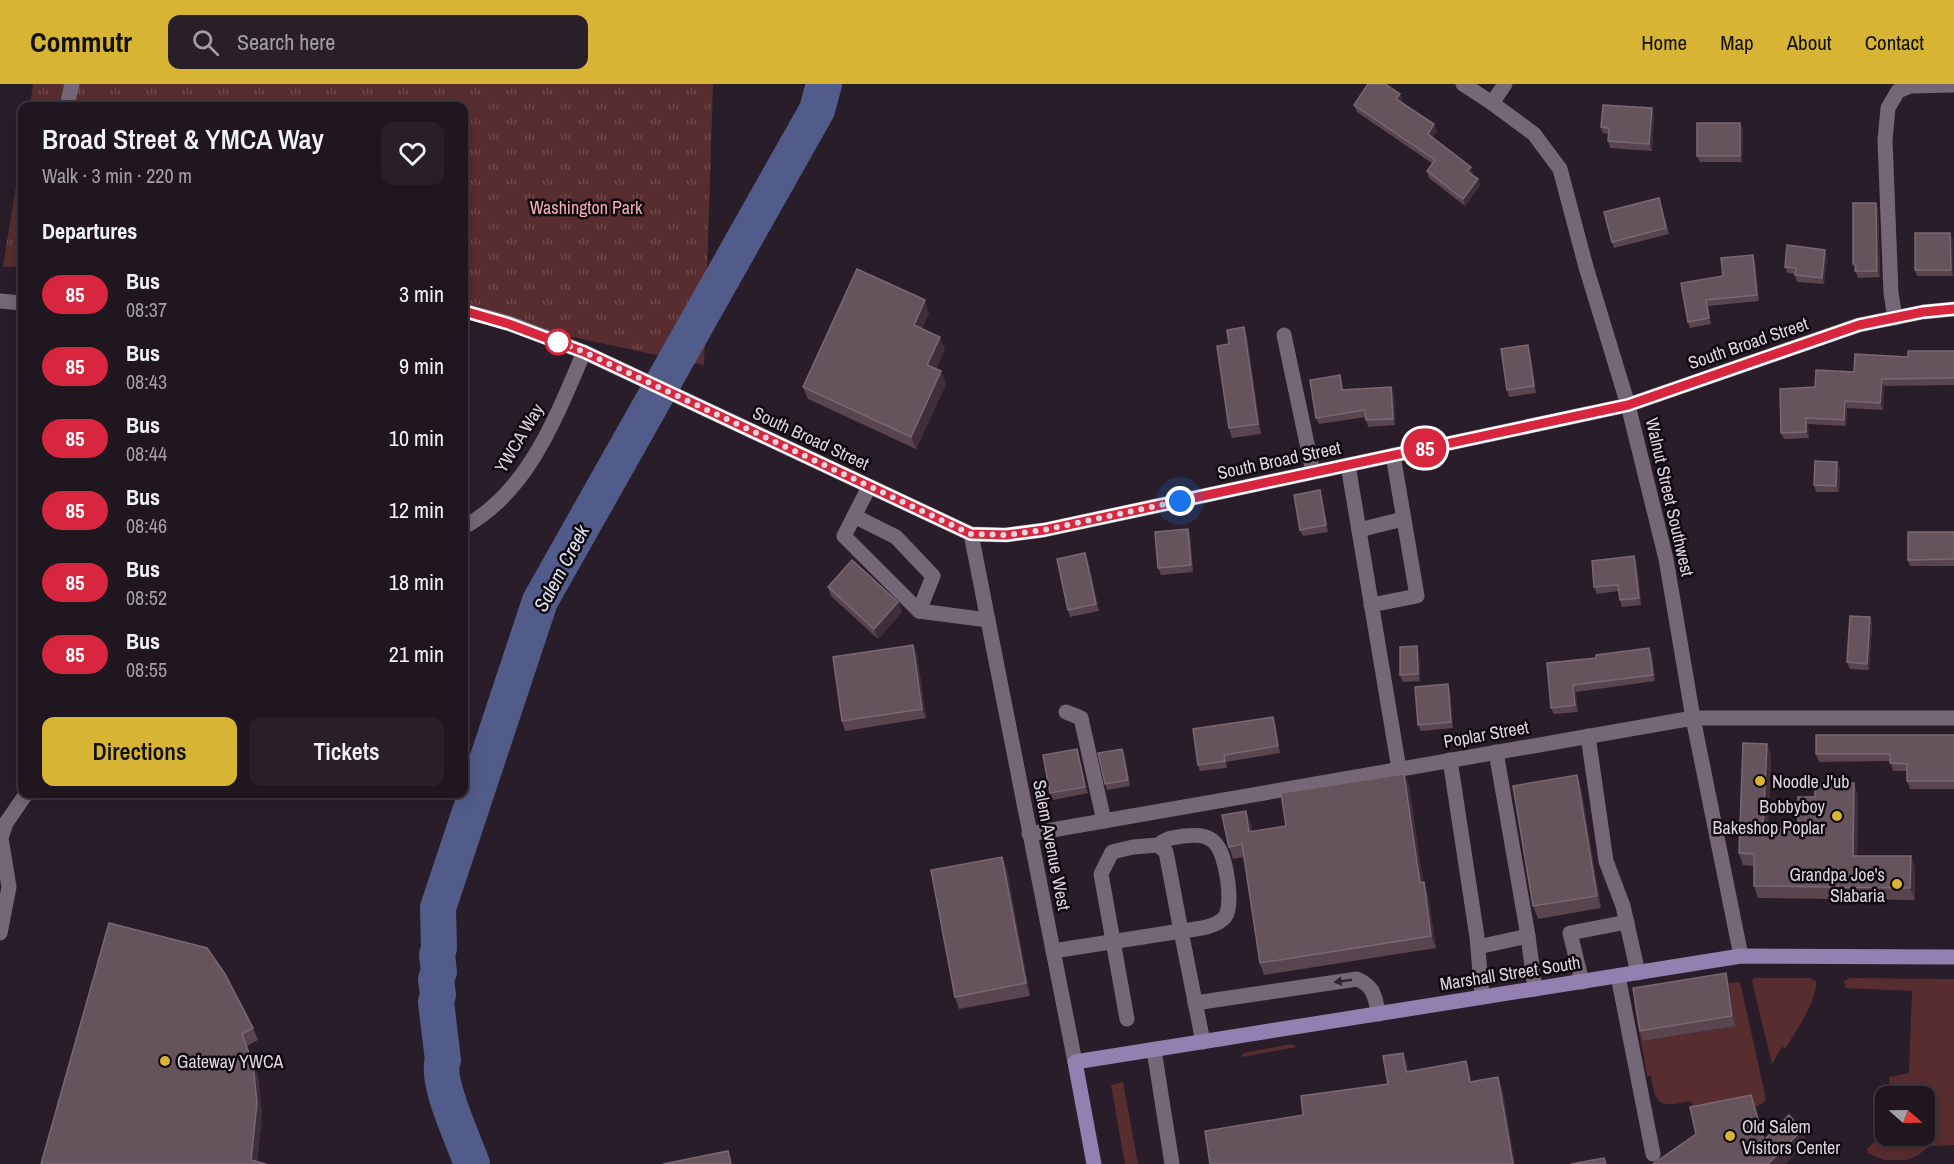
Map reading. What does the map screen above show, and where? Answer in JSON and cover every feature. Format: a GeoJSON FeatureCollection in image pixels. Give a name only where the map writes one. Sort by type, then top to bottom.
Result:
{"type":"FeatureCollection","features":[{"type":"Feature","properties":{"kind":"main road","name":"Marshall Street South"},"geometry":{"type":"LineString","coordinates":[[1075,1062],[1741,956],[1954,957]]}},
{"type":"Feature","properties":{"kind":"main road","name":"Salem Avenue West"},"geometry":{"type":"LineString","coordinates":[[1075,1062],[1094,1164]]}},
{"type":"Feature","properties":{"kind":"street"},"geometry":{"type":"LineString","coordinates":[[69,102],[72,84]]}},
{"type":"Feature","properties":{"kind":"street","name":"Walnut Street Southwest"},"geometry":{"type":"LineString","coordinates":[[1463,84],[1534,134],[1560,169],[1586,267],[1628,405],[1666,560],[1693,718],[1741,956]]}},
{"type":"Feature","properties":{"kind":"street"},"geometry":{"type":"LineString","coordinates":[[1492,103],[1505,84]]}},
{"type":"Feature","properties":{"kind":"street"},"geometry":{"type":"LineString","coordinates":[[1895,318],[1885,140],[1888,108],[1898,91],[1910,86],[1954,85]]}},
{"type":"Feature","properties":{"kind":"street"},"geometry":{"type":"LineString","coordinates":[[0,301],[18,303]]}},
{"type":"Feature","properties":{"kind":"street","name":"South Broad Street"},"geometry":{"type":"LineString","coordinates":[[468,312],[509,324],[584,352],[971,534],[1006,535],[1044,530],[1628,405],[1859,325],[1923,312],[1954,309]]}},
{"type":"Feature","properties":{"kind":"street"},"geometry":{"type":"LineString","coordinates":[[1284,335],[1313,472]]}},
{"type":"Feature","properties":{"kind":"street","name":"YWCA Way"},"geometry":{"type":"LineString","coordinates":[[468,524],[485,513],[507,493],[530,464],[559,410],[584,352]]}},
{"type":"Feature","properties":{"kind":"street"},"geometry":{"type":"LineString","coordinates":[[1371,605],[1417,596],[1393,455]]}},
{"type":"Feature","properties":{"kind":"street"},"geometry":{"type":"LineString","coordinates":[[1348,465],[1399,769]]}},
{"type":"Feature","properties":{"kind":"street"},"geometry":{"type":"LineString","coordinates":[[870,487],[844,536],[919,611],[988,620]]}},
{"type":"Feature","properties":{"kind":"street"},"geometry":{"type":"LineString","coordinates":[[854,516],[896,537],[933,576],[919,611]]}},
{"type":"Feature","properties":{"kind":"street"},"geometry":{"type":"LineString","coordinates":[[1359,530],[1403,519]]}},
{"type":"Feature","properties":{"kind":"street","name":"Salem Avenue West"},"geometry":{"type":"LineString","coordinates":[[971,534],[1075,1062]]}},
{"type":"Feature","properties":{"kind":"street"},"geometry":{"type":"LineString","coordinates":[[1066,712],[1081,718],[1104,821]]}},
{"type":"Feature","properties":{"kind":"street","name":"Poplar Street"},"geometry":{"type":"LineString","coordinates":[[1029,834],[1693,718],[1954,718]]}},
{"type":"Feature","properties":{"kind":"street"},"geometry":{"type":"LineString","coordinates":[[1588,736],[1606,861],[1623,906],[1638,973]]}},
{"type":"Feature","properties":{"kind":"street"},"geometry":{"type":"LineString","coordinates":[[1496,752],[1535,989]]}},
{"type":"Feature","properties":{"kind":"street"},"geometry":{"type":"LineString","coordinates":[[1450,760],[1478,947],[1482,997]]}},
{"type":"Feature","properties":{"kind":"street"},"geometry":{"type":"LineString","coordinates":[[0,933],[9,887],[1,838],[6,823],[23,798]]}},
{"type":"Feature","properties":{"kind":"street"},"geometry":{"type":"LineString","coordinates":[[1053,951],[1112,942],[1181,931],[1215,924],[1224,918],[1229,909],[1230,898],[1221,852],[1215,842],[1204,836],[1166,838],[1158,845],[1112,852],[1105,863],[1101,874],[1112,942],[1127,1018]]}},
{"type":"Feature","properties":{"kind":"street"},"geometry":{"type":"LineString","coordinates":[[1158,845],[1166,852],[1203,1042]]}},
{"type":"Feature","properties":{"kind":"street"},"geometry":{"type":"LineString","coordinates":[[1582,982],[1570,933],[1626,922]]}},
{"type":"Feature","properties":{"kind":"street"},"geometry":{"type":"LineString","coordinates":[[1478,947],[1528,936]]}},
{"type":"Feature","properties":{"kind":"street"},"geometry":{"type":"LineString","coordinates":[[1618,976],[1653,1154]]}},
{"type":"Feature","properties":{"kind":"street"},"geometry":{"type":"LineString","coordinates":[[1196,1003],[1357,979],[1368,984],[1379,1014]]}},
{"type":"Feature","properties":{"kind":"street"},"geometry":{"type":"LineString","coordinates":[[1154,1050],[1172,1164]]}},
{"type":"Feature","properties":{"kind":"green space","name":"Washington Park"},"geometry":{"type":"Polygon","coordinates":[[[33,84],[713,84],[704,365],[468,315],[468,102],[31,102],[33,84]]]}},
{"type":"Feature","properties":{"kind":"green space"},"geometry":{"type":"Polygon","coordinates":[[[18,174],[18,266],[3,267],[18,174]]]}},
{"type":"Feature","properties":{"kind":"green space"},"geometry":{"type":"Polygon","coordinates":[[[1755,978],[1810,978],[1816,981],[1813,997],[1805,1015],[1786,1048],[1782,1047],[1772,1064],[1752,980],[1755,978]]]}},
{"type":"Feature","properties":{"kind":"green space"},"geometry":{"type":"Polygon","coordinates":[[[1850,978],[1954,979],[1954,1145],[1935,1146],[1935,1086],[1889,1086],[1889,1077],[1909,1073],[1912,991],[1845,988],[1844,981],[1850,978]]]}},
{"type":"Feature","properties":{"kind":"green space"},"geometry":{"type":"Polygon","coordinates":[[[1740,982],[1766,1099],[1755,1107],[1695,1120],[1691,1101],[1666,1104],[1658,1100],[1655,1094],[1651,1076],[1647,1076],[1635,998],[1644,1041],[1735,1026],[1729,983],[1740,982]]]}},
{"type":"Feature","properties":{"kind":"green space"},"geometry":{"type":"Polygon","coordinates":[[[1291,1044],[1297,1047],[1241,1057],[1244,1053],[1291,1044]]]}},
{"type":"Feature","properties":{"kind":"green space"},"geometry":{"type":"Polygon","coordinates":[[[1123,1082],[1138,1164],[1125,1164],[1111,1085],[1123,1082]]]}},
{"type":"Feature","properties":{"kind":"green space"},"geometry":{"type":"Polygon","coordinates":[[[1875,1141],[1875,1146],[1930,1146],[1917,1156],[1906,1160],[1884,1160],[1868,1153],[1867,1149],[1875,1141]]]}},
{"type":"Feature","properties":{"kind":"building"},"geometry":{"type":"Polygon","coordinates":[[[1368,84],[1385,84],[1400,94],[1396,99],[1434,124],[1428,134],[1471,167],[1467,171],[1478,179],[1463,199],[1427,171],[1435,160],[1354,105],[1368,84]]]}},
{"type":"Feature","properties":{"kind":"building"},"geometry":{"type":"Polygon","coordinates":[[[1603,105],[1652,108],[1649,144],[1608,141],[1609,128],[1601,127],[1603,105]]]}},
{"type":"Feature","properties":{"kind":"building"},"geometry":{"type":"Polygon","coordinates":[[[1697,123],[1740,123],[1740,156],[1697,156],[1697,123]]]}},
{"type":"Feature","properties":{"kind":"building"},"geometry":{"type":"Polygon","coordinates":[[[1659,198],[1666,228],[1612,242],[1604,212],[1659,198]]]}},
{"type":"Feature","properties":{"kind":"building"},"geometry":{"type":"Polygon","coordinates":[[[1853,203],[1876,203],[1877,271],[1855,271],[1853,203]]]}},
{"type":"Feature","properties":{"kind":"building"},"geometry":{"type":"Polygon","coordinates":[[[1915,233],[1950,233],[1951,270],[1915,270],[1915,233]]]}},
{"type":"Feature","properties":{"kind":"building"},"geometry":{"type":"Polygon","coordinates":[[[1787,245],[1825,250],[1822,278],[1795,275],[1796,268],[1785,267],[1787,245]]]}},
{"type":"Feature","properties":{"kind":"building"},"geometry":{"type":"Polygon","coordinates":[[[1753,255],[1757,295],[1706,300],[1709,318],[1688,322],[1681,283],[1723,276],[1721,258],[1753,255]]]}},
{"type":"Feature","properties":{"kind":"building"},"geometry":{"type":"Polygon","coordinates":[[[857,269],[925,300],[914,325],[940,337],[927,365],[941,371],[911,437],[803,387],[857,269]]]}},
{"type":"Feature","properties":{"kind":"building"},"geometry":{"type":"Polygon","coordinates":[[[1244,327],[1258,424],[1229,428],[1217,346],[1229,344],[1227,330],[1244,327]]]}},
{"type":"Feature","properties":{"kind":"building"},"geometry":{"type":"Polygon","coordinates":[[[1528,345],[1534,386],[1507,390],[1501,349],[1528,345]]]}},
{"type":"Feature","properties":{"kind":"building"},"geometry":{"type":"Polygon","coordinates":[[[1908,351],[1954,351],[1954,378],[1882,379],[1880,403],[1845,401],[1844,420],[1806,418],[1806,432],[1781,433],[1780,389],[1815,387],[1816,370],[1854,372],[1855,354],[1908,357],[1908,351]]]}},
{"type":"Feature","properties":{"kind":"building"},"geometry":{"type":"Polygon","coordinates":[[[1340,375],[1342,390],[1391,387],[1393,419],[1366,420],[1365,410],[1316,418],[1310,380],[1340,375]]]}},
{"type":"Feature","properties":{"kind":"building"},"geometry":{"type":"Polygon","coordinates":[[[1815,461],[1837,462],[1836,486],[1814,485],[1815,461]]]}},
{"type":"Feature","properties":{"kind":"building"},"geometry":{"type":"Polygon","coordinates":[[[1320,490],[1326,525],[1300,530],[1294,495],[1320,490]]]}},
{"type":"Feature","properties":{"kind":"building"},"geometry":{"type":"Polygon","coordinates":[[[1188,529],[1191,565],[1158,568],[1155,532],[1188,529]]]}},
{"type":"Feature","properties":{"kind":"building"},"geometry":{"type":"Polygon","coordinates":[[[1908,532],[1954,532],[1954,559],[1908,560],[1908,532]]]}},
{"type":"Feature","properties":{"kind":"building"},"geometry":{"type":"Polygon","coordinates":[[[1085,553],[1096,604],[1068,610],[1057,559],[1085,553]]]}},
{"type":"Feature","properties":{"kind":"building"},"geometry":{"type":"Polygon","coordinates":[[[1634,556],[1639,598],[1620,600],[1618,585],[1594,587],[1592,561],[1634,556]]]}},
{"type":"Feature","properties":{"kind":"building"},"geometry":{"type":"Polygon","coordinates":[[[852,560],[898,602],[874,629],[828,587],[852,560]]]}},
{"type":"Feature","properties":{"kind":"building"},"geometry":{"type":"Polygon","coordinates":[[[1850,616],[1870,617],[1867,664],[1847,662],[1850,616]]]}},
{"type":"Feature","properties":{"kind":"building"},"geometry":{"type":"Polygon","coordinates":[[[913,645],[922,709],[842,721],[833,657],[913,645]]]}},
{"type":"Feature","properties":{"kind":"building"},"geometry":{"type":"Polygon","coordinates":[[[1417,646],[1418,674],[1400,675],[1400,647],[1417,646]]]}},
{"type":"Feature","properties":{"kind":"building"},"geometry":{"type":"Polygon","coordinates":[[[1649,648],[1653,675],[1573,685],[1575,705],[1551,708],[1547,663],[1596,658],[1596,655],[1649,648]]]}},
{"type":"Feature","properties":{"kind":"building"},"geometry":{"type":"Polygon","coordinates":[[[1448,684],[1451,722],[1418,725],[1415,687],[1448,684]]]}},
{"type":"Feature","properties":{"kind":"building"},"geometry":{"type":"Polygon","coordinates":[[[1273,717],[1278,746],[1224,755],[1225,761],[1198,765],[1193,729],[1273,717]]]}},
{"type":"Feature","properties":{"kind":"building"},"geometry":{"type":"Polygon","coordinates":[[[1816,735],[1954,735],[1954,781],[1907,781],[1907,764],[1890,763],[1890,754],[1816,754],[1816,735]]]}},
{"type":"Feature","properties":{"kind":"building"},"geometry":{"type":"Polygon","coordinates":[[[1743,743],[1767,744],[1763,828],[1798,829],[1798,797],[1815,797],[1815,783],[1854,783],[1853,856],[1911,856],[1910,888],[1754,886],[1754,854],[1739,853],[1743,743]]]}},
{"type":"Feature","properties":{"kind":"building"},"geometry":{"type":"Polygon","coordinates":[[[1077,749],[1085,787],[1050,793],[1043,755],[1077,749]]]}},
{"type":"Feature","properties":{"kind":"building"},"geometry":{"type":"Polygon","coordinates":[[[1122,749],[1128,780],[1105,784],[1098,753],[1122,749]]]}},
{"type":"Feature","properties":{"kind":"building"},"geometry":{"type":"Polygon","coordinates":[[[1404,774],[1420,883],[1424,882],[1431,936],[1260,963],[1242,844],[1229,847],[1222,815],[1246,811],[1249,832],[1286,826],[1281,793],[1404,774]]]}},
{"type":"Feature","properties":{"kind":"building"},"geometry":{"type":"Polygon","coordinates":[[[1577,775],[1597,896],[1533,906],[1513,786],[1577,775]]]}},
{"type":"Feature","properties":{"kind":"building"},"geometry":{"type":"Polygon","coordinates":[[[1002,857],[1026,983],[955,997],[931,870],[1002,857]]]}},
{"type":"Feature","properties":{"kind":"building","name":"Gateway YWCA"},"geometry":{"type":"Polygon","coordinates":[[[109,923],[207,948],[225,974],[253,1028],[242,1034],[253,1064],[257,1103],[251,1160],[266,1164],[41,1164],[109,923]]]}},
{"type":"Feature","properties":{"kind":"building"},"geometry":{"type":"Polygon","coordinates":[[[1726,973],[1732,1016],[1640,1031],[1633,988],[1726,973]]]}},
{"type":"Feature","properties":{"kind":"building"},"geometry":{"type":"Polygon","coordinates":[[[1403,1053],[1406,1072],[1466,1061],[1470,1082],[1498,1077],[1513,1164],[1210,1164],[1205,1131],[1303,1115],[1301,1096],[1388,1084],[1383,1056],[1403,1053]]]}},
{"type":"Feature","properties":{"kind":"building","name":"Old Salem Visitors Center"},"geometry":{"type":"Polygon","coordinates":[[[1751,1095],[1764,1140],[1789,1115],[1802,1130],[1768,1164],[1653,1164],[1696,1134],[1690,1107],[1751,1095]]]}},
{"type":"Feature","properties":{"kind":"building"},"geometry":{"type":"Polygon","coordinates":[[[728,1151],[731,1164],[663,1164],[728,1151]]]}},
{"type":"Feature","properties":{"kind":"building"},"geometry":{"type":"Polygon","coordinates":[[[1604,1158],[1606,1164],[1571,1164],[1604,1158]]]}},
{"type":"Feature","properties":{"kind":"waterway","name":"Salem Creek"},"geometry":{"type":"LineString","coordinates":[[472,1164],[443,1082],[443,1060],[436,1002],[438,995],[436,979],[439,972],[438,908],[540,601],[817,110],[824,84]]}},
{"type":"Feature","properties":{"kind":"bus line","name":"85"},"geometry":{"type":"LineString","coordinates":[[468,312],[509,324],[584,352],[971,534],[1006,535],[1044,530],[1628,405],[1859,325],[1923,312],[1954,309]]}},
{"type":"Feature","properties":{"kind":"place","name":"Noodle J'ub"},"geometry":{"type":"Point","coordinates":[1760,781]}},
{"type":"Feature","properties":{"kind":"place","name":"Bobbyboy Bakeshop Poplar"},"geometry":{"type":"Point","coordinates":[1837,816]}},
{"type":"Feature","properties":{"kind":"place","name":"Grandpa Joe's Slabaria"},"geometry":{"type":"Point","coordinates":[1897,884]}},
{"type":"Feature","properties":{"kind":"place","name":"Gateway YWCA"},"geometry":{"type":"Point","coordinates":[165,1061]}},
{"type":"Feature","properties":{"kind":"place","name":"Old Salem Visitors Center"},"geometry":{"type":"Point","coordinates":[1730,1136]}},
{"type":"Feature","properties":{"kind":"route"},"geometry":{"type":"LineString","coordinates":[[558,342],[554,340],[635,375],[971,534],[1006,535],[1044,530],[1180,501]]}}]}
